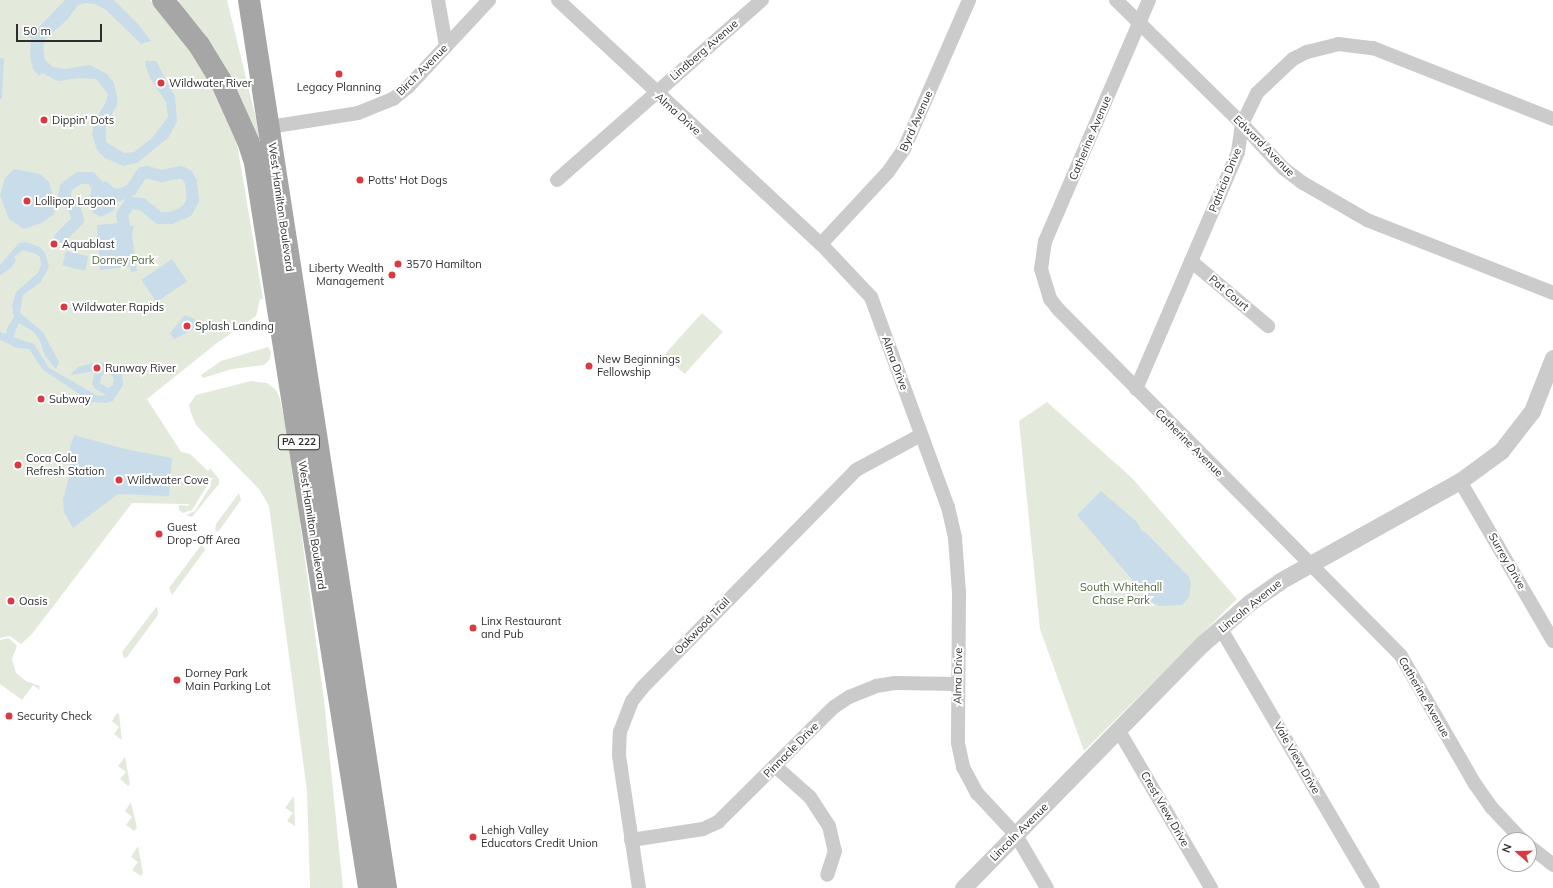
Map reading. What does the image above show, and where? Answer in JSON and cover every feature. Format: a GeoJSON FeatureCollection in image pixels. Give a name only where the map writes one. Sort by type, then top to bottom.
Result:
{"type":"FeatureCollection","features":[{"type":"Feature","properties":{"kind":"main road","name":"West Hamilton Boulevard"},"geometry":{"type":"LineString","coordinates":[[248,1],[269,126],[386,888]]}},
{"type":"Feature","properties":{"kind":"main road","name":"West Hamilton Boulevard"},"geometry":{"type":"LineString","coordinates":[[172,5],[199,45],[234,106],[248,141],[260,186],[369,888]]}},
{"type":"Feature","properties":{"kind":"street"},"geometry":{"type":"LineString","coordinates":[[438,0],[446,46]]}},
{"type":"Feature","properties":{"kind":"street","name":"Birch Avenue"},"geometry":{"type":"LineString","coordinates":[[269,126],[358,114],[376,108],[408,87],[489,0]]}},
{"type":"Feature","properties":{"kind":"street","name":"Alma Drive"},"geometry":{"type":"LineString","coordinates":[[558,0],[655,93],[821,244],[871,297],[948,508],[955,538],[960,592],[958,744],[963,767],[978,793],[1016,835],[1048,888]]}},
{"type":"Feature","properties":{"kind":"street","name":"Lindberg Avenue"},"geometry":{"type":"LineString","coordinates":[[557,180],[762,0]]}},
{"type":"Feature","properties":{"kind":"street","name":"Byrd Avenue"},"geometry":{"type":"LineString","coordinates":[[821,244],[888,172],[904,149],[969,0]]}},
{"type":"Feature","properties":{"kind":"street","name":"Edward Avenue"},"geometry":{"type":"LineString","coordinates":[[1116,0],[1242,124],[1283,168],[1334,203],[1367,220],[1553,293]]}},
{"type":"Feature","properties":{"kind":"street","name":"Catherine Avenue"},"geometry":{"type":"LineString","coordinates":[[1149,0],[1045,241],[1041,269],[1048,294],[1059,310],[1136,389],[1401,656],[1475,784],[1492,808],[1514,832]]}},
{"type":"Feature","properties":{"kind":"street","name":"Patricia Drive"},"geometry":{"type":"LineString","coordinates":[[1136,389],[1238,152],[1242,124],[1257,93],[1293,59],[1322,47],[1351,44],[1373,48],[1553,119]]}},
{"type":"Feature","properties":{"kind":"street","name":"Pat Court"},"geometry":{"type":"LineString","coordinates":[[1191,261],[1268,326]]}},
{"type":"Feature","properties":{"kind":"street","name":"Lincoln Avenue"},"geometry":{"type":"LineString","coordinates":[[963,888],[1201,646],[1280,581],[1460,481],[1487,463],[1518,432],[1543,388],[1553,358]]}},
{"type":"Feature","properties":{"kind":"street","name":"Oakwood Trail"},"geometry":{"type":"LineString","coordinates":[[639,888],[619,748],[625,716],[636,696],[856,470],[921,435]]}},
{"type":"Feature","properties":{"kind":"street","name":"Surrey Drive"},"geometry":{"type":"LineString","coordinates":[[1460,481],[1548,620],[1553,641]]}},
{"type":"Feature","properties":{"kind":"street","name":"Vale View Drive"},"geometry":{"type":"LineString","coordinates":[[1221,629],[1372,888]]}},
{"type":"Feature","properties":{"kind":"street","name":"Pinnacle Drive"},"geometry":{"type":"LineString","coordinates":[[631,840],[703,829],[718,822],[834,707],[855,694],[876,686],[895,683],[958,684]]}},
{"type":"Feature","properties":{"kind":"street","name":"Crest View Drive"},"geometry":{"type":"LineString","coordinates":[[1119,730],[1211,888]]}},
{"type":"Feature","properties":{"kind":"street"},"geometry":{"type":"LineString","coordinates":[[775,766],[810,797],[829,826],[835,851],[827,875]]}},
{"type":"Feature","properties":{"kind":"street"},"geometry":{"type":"LineString","coordinates":[[1537,852],[1553,865]]}},
{"type":"Feature","properties":{"kind":"green space","name":"Dorney Park"},"geometry":{"type":"Polygon","coordinates":[[[0,0],[150,0],[158,8],[198,57],[236,137],[263,299],[260,299],[256,316],[217,343],[147,399],[181,452],[190,454],[208,471],[210,468],[219,479],[219,484],[192,517],[186,515],[195,511],[211,485],[211,479],[192,510],[183,513],[179,510],[179,505],[188,506],[189,504],[132,503],[32,634],[21,644],[10,636],[0,638],[0,0]]]}},
{"type":"Feature","properties":{"kind":"green space"},"geometry":{"type":"Polygon","coordinates":[[[179,0],[227,0],[256,119],[266,181],[179,8],[179,0]]]}},
{"type":"Feature","properties":{"kind":"green space"},"geometry":{"type":"Polygon","coordinates":[[[702,313],[723,332],[685,374],[664,355],[702,313]]]}},
{"type":"Feature","properties":{"kind":"green space"},"geometry":{"type":"Polygon","coordinates":[[[268,347],[271,352],[270,359],[264,365],[232,369],[203,378],[201,375],[221,361],[268,347]]]}},
{"type":"Feature","properties":{"kind":"green space"},"geometry":{"type":"Polygon","coordinates":[[[251,381],[267,383],[276,390],[280,399],[304,517],[300,523],[324,700],[343,888],[310,888],[307,791],[269,506],[259,489],[196,425],[189,405],[196,395],[251,381]]]}},
{"type":"Feature","properties":{"kind":"green space","name":"South Whitehall Chase Park"},"geometry":{"type":"Polygon","coordinates":[[[1047,402],[1132,478],[1237,599],[1084,751],[1040,629],[1019,421],[1047,402]]]}},
{"type":"Feature","properties":{"kind":"green space"},"geometry":{"type":"Polygon","coordinates":[[[239,493],[241,500],[218,532],[215,530],[216,524],[239,493]]]}},
{"type":"Feature","properties":{"kind":"green space"},"geometry":{"type":"Polygon","coordinates":[[[202,544],[205,550],[172,595],[169,588],[202,544]]]}},
{"type":"Feature","properties":{"kind":"green space"},"geometry":{"type":"Polygon","coordinates":[[[157,606],[158,615],[127,657],[124,658],[122,652],[157,606]]]}},
{"type":"Feature","properties":{"kind":"green space"},"geometry":{"type":"Polygon","coordinates":[[[9,638],[17,646],[12,659],[16,673],[26,681],[40,686],[39,690],[33,685],[22,700],[0,684],[0,640],[9,638]]]}},
{"type":"Feature","properties":{"kind":"green space"},"geometry":{"type":"Polygon","coordinates":[[[117,713],[119,714],[122,740],[114,734],[119,727],[112,721],[117,713]]]}},
{"type":"Feature","properties":{"kind":"green space"},"geometry":{"type":"Polygon","coordinates":[[[125,757],[130,784],[128,786],[120,779],[126,772],[118,766],[125,757]]]}},
{"type":"Feature","properties":{"kind":"green space"},"geometry":{"type":"Polygon","coordinates":[[[294,796],[295,826],[287,821],[293,813],[285,808],[294,796]]]}},
{"type":"Feature","properties":{"kind":"green space"},"geometry":{"type":"Polygon","coordinates":[[[131,802],[137,828],[134,831],[126,825],[132,817],[125,811],[131,802]]]}},
{"type":"Feature","properties":{"kind":"green space"},"geometry":{"type":"Polygon","coordinates":[[[138,846],[143,873],[141,876],[132,870],[138,862],[131,857],[138,846]]]}},
{"type":"Feature","properties":{"kind":"water","name":"Wildwater River"},"geometry":{"type":"Polygon","coordinates":[[[65,0],[114,0],[138,24],[151,41],[141,44],[106,10],[95,4],[86,3],[78,5],[67,20],[46,38],[43,46],[45,60],[53,67],[64,69],[90,65],[107,74],[114,83],[117,96],[117,105],[106,125],[106,142],[124,153],[134,152],[152,138],[168,117],[166,102],[150,78],[145,64],[146,61],[156,61],[175,96],[177,121],[169,137],[137,163],[123,166],[105,158],[97,150],[92,134],[94,122],[106,102],[108,94],[96,79],[80,78],[58,81],[42,73],[39,76],[33,69],[30,56],[31,38],[27,35],[27,31],[36,30],[65,0]]]}},
{"type":"Feature","properties":{"kind":"water"},"geometry":{"type":"Polygon","coordinates":[[[0,58],[4,58],[2,99],[0,99],[0,58]]]}},
{"type":"Feature","properties":{"kind":"water","name":"Lollipop Lagoon"},"geometry":{"type":"Polygon","coordinates":[[[14,169],[40,174],[49,182],[56,209],[54,214],[41,223],[24,229],[9,219],[0,195],[5,178],[14,169]]]}},
{"type":"Feature","properties":{"kind":"water"},"geometry":{"type":"Polygon","coordinates":[[[106,181],[115,189],[119,199],[114,210],[101,217],[93,213],[89,201],[92,187],[106,181]]]}},
{"type":"Feature","properties":{"kind":"water"},"geometry":{"type":"Polygon","coordinates":[[[130,222],[130,226],[134,226],[132,235],[137,271],[131,272],[130,267],[100,270],[97,225],[130,222]]]}},
{"type":"Feature","properties":{"kind":"water"},"geometry":{"type":"Polygon","coordinates":[[[26,242],[40,247],[45,253],[49,267],[41,282],[23,295],[20,313],[43,332],[59,362],[56,369],[45,356],[40,341],[34,332],[19,323],[13,337],[34,344],[49,368],[98,396],[106,395],[94,388],[92,383],[95,371],[70,375],[78,367],[93,363],[108,363],[116,367],[122,375],[123,385],[113,401],[106,403],[92,402],[91,405],[86,402],[87,399],[43,370],[29,349],[17,348],[0,340],[0,332],[6,334],[7,328],[14,317],[12,306],[16,292],[38,273],[41,265],[40,257],[36,254],[23,250],[14,257],[16,260],[11,268],[0,275],[0,265],[19,243],[26,242]],[[105,373],[101,377],[100,383],[108,388],[113,385],[114,379],[111,374],[105,373]]]}},
{"type":"Feature","properties":{"kind":"water"},"geometry":{"type":"Polygon","coordinates":[[[66,251],[88,256],[85,271],[63,266],[66,251]]]}},
{"type":"Feature","properties":{"kind":"water"},"geometry":{"type":"Polygon","coordinates":[[[172,259],[187,281],[156,302],[141,280],[172,259]]]}},
{"type":"Feature","properties":{"kind":"water","name":"Splash Landing"},"geometry":{"type":"Polygon","coordinates":[[[185,315],[195,319],[197,328],[174,339],[170,333],[185,315]]]}},
{"type":"Feature","properties":{"kind":"water","name":"Wildwater Cove"},"geometry":{"type":"Polygon","coordinates":[[[74,435],[125,449],[172,458],[169,496],[118,494],[73,528],[64,512],[63,499],[70,474],[70,447],[74,435]]]}},
{"type":"Feature","properties":{"kind":"water"},"geometry":{"type":"Polygon","coordinates":[[[1101,491],[1137,522],[1142,531],[1146,533],[1189,577],[1191,583],[1189,597],[1182,605],[1159,606],[1151,602],[1077,515],[1101,491]]]}},
{"type":"Feature","properties":{"kind":"waterway"},"geometry":{"type":"LineString","coordinates":[[60,238],[78,220],[75,210],[64,197],[66,187],[79,178],[91,178],[103,192],[119,195],[131,190],[142,173],[147,172],[161,176],[181,172],[187,175],[191,182],[193,200],[187,211],[171,218],[159,218],[142,204],[130,203],[122,215],[125,233]]}},
{"type":"Feature","properties":{"kind":"place","name":"Legacy Planning"},"geometry":{"type":"Point","coordinates":[339,74]}},
{"type":"Feature","properties":{"kind":"place","name":"Wildwater River"},"geometry":{"type":"Point","coordinates":[161,83]}},
{"type":"Feature","properties":{"kind":"place","name":"Dippin' Dots"},"geometry":{"type":"Point","coordinates":[44,120]}},
{"type":"Feature","properties":{"kind":"place","name":"Potts' Hot Dogs"},"geometry":{"type":"Point","coordinates":[360,180]}},
{"type":"Feature","properties":{"kind":"place","name":"Lollipop Lagoon"},"geometry":{"type":"Point","coordinates":[27,201]}},
{"type":"Feature","properties":{"kind":"place","name":"Aquablast"},"geometry":{"type":"Point","coordinates":[54,244]}},
{"type":"Feature","properties":{"kind":"place","name":"3570 Hamilton"},"geometry":{"type":"Point","coordinates":[398,264]}},
{"type":"Feature","properties":{"kind":"place","name":"Liberty Wealth Management"},"geometry":{"type":"Point","coordinates":[392,275]}},
{"type":"Feature","properties":{"kind":"place","name":"Wildwater Rapids"},"geometry":{"type":"Point","coordinates":[64,307]}},
{"type":"Feature","properties":{"kind":"place","name":"Splash Landing"},"geometry":{"type":"Point","coordinates":[187,326]}},
{"type":"Feature","properties":{"kind":"place","name":"New Beginnings Fellowship"},"geometry":{"type":"Point","coordinates":[589,366]}},
{"type":"Feature","properties":{"kind":"place","name":"Runway River"},"geometry":{"type":"Point","coordinates":[97,368]}},
{"type":"Feature","properties":{"kind":"place","name":"Subway"},"geometry":{"type":"Point","coordinates":[41,399]}},
{"type":"Feature","properties":{"kind":"place","name":"Coca Cola Refresh Station"},"geometry":{"type":"Point","coordinates":[18,465]}},
{"type":"Feature","properties":{"kind":"place","name":"Wildwater Cove"},"geometry":{"type":"Point","coordinates":[119,480]}},
{"type":"Feature","properties":{"kind":"place","name":"Guest Drop-Off Area"},"geometry":{"type":"Point","coordinates":[159,534]}},
{"type":"Feature","properties":{"kind":"place","name":"Oasis"},"geometry":{"type":"Point","coordinates":[11,601]}},
{"type":"Feature","properties":{"kind":"place","name":"Linx Restaurant and Pub"},"geometry":{"type":"Point","coordinates":[473,628]}},
{"type":"Feature","properties":{"kind":"place","name":"Dorney Park Main Parking Lot"},"geometry":{"type":"Point","coordinates":[177,680]}},
{"type":"Feature","properties":{"kind":"place","name":"Security Check"},"geometry":{"type":"Point","coordinates":[9,716]}},
{"type":"Feature","properties":{"kind":"place","name":"Lehigh Valley Educators Credit Union"},"geometry":{"type":"Point","coordinates":[473,837]}}]}
